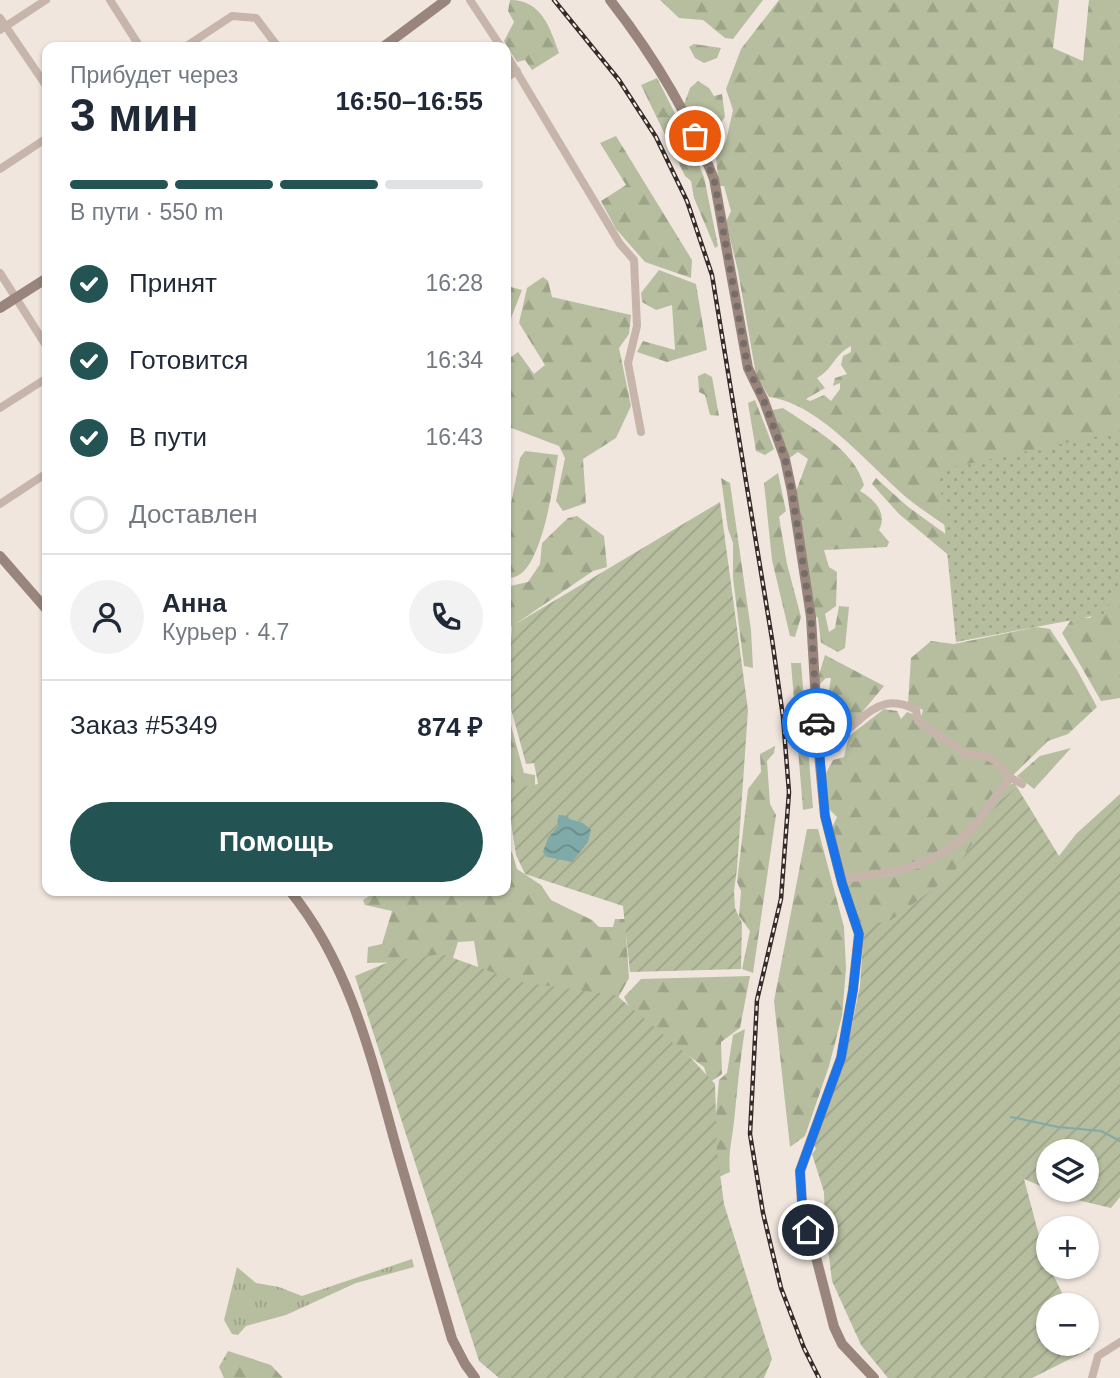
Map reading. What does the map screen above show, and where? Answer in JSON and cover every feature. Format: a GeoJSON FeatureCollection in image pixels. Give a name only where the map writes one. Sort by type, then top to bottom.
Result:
{"type":"FeatureCollection","features":[{"type":"Feature","properties":{"kind":"main road"},"geometry":{"type":"LineString","coordinates":[[390,42],[446,0]]}},
{"type":"Feature","properties":{"kind":"main road"},"geometry":{"type":"LineString","coordinates":[[610,0],[661,71],[714,179],[746,357],[785,458],[792,492],[811,617],[825,816],[842,883],[859,934],[853,990],[841,1058],[800,1171],[802,1203],[834,1327],[842,1344],[874,1378]]}},
{"type":"Feature","properties":{"kind":"main road"},"geometry":{"type":"LineString","coordinates":[[0,308],[42,281]]}},
{"type":"Feature","properties":{"kind":"main road"},"geometry":{"type":"LineString","coordinates":[[0,556],[42,604]]}},
{"type":"Feature","properties":{"kind":"main road"},"geometry":{"type":"LineString","coordinates":[[294,896],[313,922],[337,965],[356,1010],[452,1339],[475,1378]]}},
{"type":"Feature","properties":{"kind":"street"},"geometry":{"type":"LineString","coordinates":[[3,28],[46,0]]}},
{"type":"Feature","properties":{"kind":"street"},"geometry":{"type":"LineString","coordinates":[[110,0],[137,42]]}},
{"type":"Feature","properties":{"kind":"street"},"geometry":{"type":"LineString","coordinates":[[470,0],[499,42]]}},
{"type":"Feature","properties":{"kind":"street"},"geometry":{"type":"LineString","coordinates":[[193,42],[232,16],[256,18],[274,42]]}},
{"type":"Feature","properties":{"kind":"street"},"geometry":{"type":"LineString","coordinates":[[0,18],[3,28],[42,80]]}},
{"type":"Feature","properties":{"kind":"street"},"geometry":{"type":"LineString","coordinates":[[511,62],[621,244],[634,260],[637,326],[628,363],[641,432]]}},
{"type":"Feature","properties":{"kind":"street"},"geometry":{"type":"LineString","coordinates":[[511,75],[517,71]]}},
{"type":"Feature","properties":{"kind":"street"},"geometry":{"type":"LineString","coordinates":[[0,169],[42,141]]}},
{"type":"Feature","properties":{"kind":"street"},"geometry":{"type":"LineString","coordinates":[[0,273],[42,339]]}},
{"type":"Feature","properties":{"kind":"street"},"geometry":{"type":"LineString","coordinates":[[0,408],[42,381]]}},
{"type":"Feature","properties":{"kind":"street"},"geometry":{"type":"LineString","coordinates":[[0,504],[42,476]]}},
{"type":"Feature","properties":{"kind":"street"},"geometry":{"type":"LineString","coordinates":[[819,754],[837,748],[841,736],[872,708],[887,702],[896,703],[916,710],[918,721],[967,755],[983,753],[991,756],[1012,778],[1022,784]]}},
{"type":"Feature","properties":{"kind":"street"},"geometry":{"type":"LineString","coordinates":[[842,883],[852,878],[917,866],[941,853],[975,825],[1004,784],[1012,778]]}},
{"type":"Feature","properties":{"kind":"street"},"geometry":{"type":"LineString","coordinates":[[1092,1378],[1098,1356],[1120,1342]]}},
{"type":"Feature","properties":{"kind":"green space"},"geometry":{"type":"Polygon","coordinates":[[[510,0],[521,1],[537,10],[548,25],[559,53],[532,70],[525,60],[517,62],[511,52],[511,42],[504,41],[514,22],[508,11],[510,0]]]}},
{"type":"Feature","properties":{"kind":"green space"},"geometry":{"type":"Polygon","coordinates":[[[660,0],[763,0],[733,39],[725,38],[703,20],[679,18],[660,0]]]}},
{"type":"Feature","properties":{"kind":"green space"},"geometry":{"type":"Polygon","coordinates":[[[779,0],[1059,0],[1053,48],[1083,61],[1089,0],[1120,0],[1120,497],[984,551],[916,505],[847,441],[809,412],[789,402],[769,397],[756,375],[738,271],[726,222],[731,211],[724,186],[719,186],[716,158],[726,141],[733,110],[726,89],[741,49],[779,0]],[[851,346],[817,378],[825,388],[806,399],[810,401],[824,395],[831,401],[840,389],[840,383],[833,386],[835,378],[847,374],[841,365],[843,356],[851,352],[851,346]]]}},
{"type":"Feature","properties":{"kind":"green space"},"geometry":{"type":"Polygon","coordinates":[[[694,44],[721,48],[717,58],[704,63],[695,58],[689,47],[694,44]]]}},
{"type":"Feature","properties":{"kind":"green space"},"geometry":{"type":"Polygon","coordinates":[[[657,78],[704,177],[718,246],[715,248],[694,198],[691,181],[685,176],[641,85],[657,78]]]}},
{"type":"Feature","properties":{"kind":"green space"},"geometry":{"type":"Polygon","coordinates":[[[698,81],[709,88],[714,96],[722,94],[725,117],[719,125],[713,125],[711,139],[702,144],[684,104],[690,88],[698,81]]]}},
{"type":"Feature","properties":{"kind":"green space"},"geometry":{"type":"Polygon","coordinates":[[[616,136],[692,260],[691,278],[645,262],[616,229],[601,201],[626,185],[600,143],[616,136]]]}},
{"type":"Feature","properties":{"kind":"green space"},"geometry":{"type":"Polygon","coordinates":[[[659,270],[696,284],[707,350],[667,362],[637,352],[643,341],[675,350],[672,305],[656,310],[642,302],[641,293],[659,270]]]}},
{"type":"Feature","properties":{"kind":"green space"},"geometry":{"type":"Polygon","coordinates":[[[543,277],[548,281],[552,297],[631,315],[629,334],[619,348],[631,406],[616,438],[583,459],[586,503],[563,511],[556,501],[565,458],[559,446],[511,428],[511,357],[518,352],[534,374],[545,365],[519,323],[527,288],[543,277]]]}},
{"type":"Feature","properties":{"kind":"green space"},"geometry":{"type":"Polygon","coordinates":[[[511,287],[522,290],[511,318],[511,287]]]}},
{"type":"Feature","properties":{"kind":"green space"},"geometry":{"type":"Polygon","coordinates":[[[705,373],[712,377],[719,416],[710,415],[705,395],[699,392],[698,376],[705,373]]]}},
{"type":"Feature","properties":{"kind":"green space"},"geometry":{"type":"Polygon","coordinates":[[[755,400],[774,449],[765,455],[756,451],[748,403],[755,400]]]}},
{"type":"Feature","properties":{"kind":"green space"},"geometry":{"type":"Polygon","coordinates":[[[783,408],[831,440],[851,461],[864,485],[860,491],[875,502],[881,512],[879,530],[889,542],[887,547],[824,550],[829,567],[837,572],[836,606],[825,614],[829,632],[835,628],[839,606],[849,607],[845,648],[838,652],[821,643],[818,618],[811,612],[794,497],[808,459],[798,452],[788,459],[768,411],[783,408]]]}},
{"type":"Feature","properties":{"kind":"green space"},"geometry":{"type":"Polygon","coordinates":[[[1117,432],[1120,444],[1120,585],[1104,614],[956,642],[939,470],[1117,432]]]}},
{"type":"Feature","properties":{"kind":"green space"},"geometry":{"type":"Polygon","coordinates":[[[525,451],[558,455],[549,507],[537,549],[528,566],[518,576],[511,577],[511,504],[520,458],[525,451]]]}},
{"type":"Feature","properties":{"kind":"green space"},"geometry":{"type":"Polygon","coordinates":[[[778,473],[786,511],[779,517],[787,564],[801,617],[795,637],[790,636],[772,560],[764,483],[778,473]]]}},
{"type":"Feature","properties":{"kind":"green space"},"geometry":{"type":"Polygon","coordinates":[[[721,478],[730,483],[751,630],[753,668],[744,666],[733,578],[733,543],[728,529],[721,478]]]}},
{"type":"Feature","properties":{"kind":"green space"},"geometry":{"type":"Polygon","coordinates":[[[876,478],[907,506],[951,538],[989,579],[946,553],[899,514],[872,484],[876,478]]]}},
{"type":"Feature","properties":{"kind":"green space"},"geometry":{"type":"Polygon","coordinates":[[[720,502],[748,710],[734,891],[735,908],[742,923],[741,969],[630,972],[623,906],[525,874],[516,855],[511,822],[511,789],[538,784],[534,763],[526,764],[511,709],[512,626],[720,502]]]}},
{"type":"Feature","properties":{"kind":"green space"},"geometry":{"type":"Polygon","coordinates":[[[577,516],[604,536],[607,567],[593,571],[511,627],[511,586],[528,582],[540,564],[542,543],[568,518],[577,516]]]}},
{"type":"Feature","properties":{"kind":"green space"},"geometry":{"type":"Polygon","coordinates":[[[1120,546],[1120,698],[1101,701],[1062,633],[1073,617],[1090,618],[1114,593],[1120,546]]]}},
{"type":"Feature","properties":{"kind":"green space"},"geometry":{"type":"Polygon","coordinates":[[[1036,627],[1050,629],[1097,707],[1068,734],[1048,741],[1001,787],[972,827],[945,849],[913,867],[843,878],[831,830],[837,817],[826,806],[826,773],[833,760],[844,757],[849,736],[884,709],[897,711],[901,719],[907,712],[921,717],[923,710],[908,703],[911,658],[931,641],[954,644],[1036,627]]]}},
{"type":"Feature","properties":{"kind":"green space"},"geometry":{"type":"Polygon","coordinates":[[[825,655],[884,686],[843,735],[835,731],[833,703],[828,697],[831,678],[826,678],[818,686],[825,655]]]}},
{"type":"Feature","properties":{"kind":"green space"},"geometry":{"type":"Polygon","coordinates":[[[791,663],[801,663],[813,808],[803,810],[791,663]]]}},
{"type":"Feature","properties":{"kind":"green space"},"geometry":{"type":"Polygon","coordinates":[[[511,725],[524,773],[535,775],[535,788],[511,792],[511,725]]]}},
{"type":"Feature","properties":{"kind":"green space"},"geometry":{"type":"Polygon","coordinates":[[[775,746],[774,753],[767,761],[770,804],[776,815],[753,973],[742,969],[750,931],[739,916],[741,891],[737,882],[748,789],[761,772],[760,754],[775,746]]]}},
{"type":"Feature","properties":{"kind":"green space"},"geometry":{"type":"Polygon","coordinates":[[[1071,748],[1034,789],[1017,776],[1040,756],[1071,748]]]}},
{"type":"Feature","properties":{"kind":"green space"},"geometry":{"type":"Polygon","coordinates":[[[1015,783],[1017,788],[959,873],[869,937],[853,921],[844,884],[898,874],[932,860],[959,840],[1005,786],[1015,783]]]}},
{"type":"Feature","properties":{"kind":"green space"},"geometry":{"type":"Polygon","coordinates":[[[1017,787],[1059,856],[1076,834],[1120,794],[1120,1197],[1111,1208],[1086,1202],[1099,1202],[1099,1139],[1036,1139],[1036,1184],[1024,1179],[1036,1224],[1036,1279],[1055,1279],[1062,1293],[1036,1293],[1036,1356],[1076,1356],[1032,1378],[888,1378],[861,1345],[832,1281],[824,1192],[812,1154],[816,1149],[813,1143],[848,1044],[860,986],[864,926],[891,920],[952,875],[999,802],[1017,787]]]}},
{"type":"Feature","properties":{"kind":"green space"},"geometry":{"type":"Polygon","coordinates":[[[807,829],[818,829],[844,927],[846,969],[842,1016],[829,1066],[805,1136],[790,1147],[774,1001],[807,829]]]}},
{"type":"Feature","properties":{"kind":"green space"},"geometry":{"type":"Polygon","coordinates":[[[512,852],[517,869],[541,885],[551,900],[592,920],[599,927],[613,927],[615,919],[625,919],[629,978],[617,1000],[481,985],[474,941],[458,942],[452,961],[367,963],[368,947],[382,944],[392,911],[365,905],[363,900],[369,896],[511,896],[512,852]]]}},
{"type":"Feature","properties":{"kind":"green space"},"geometry":{"type":"Polygon","coordinates":[[[442,954],[520,982],[616,995],[690,1057],[715,1084],[717,1151],[724,1204],[772,1359],[764,1378],[499,1378],[479,1361],[355,976],[391,961],[442,954]]]}},
{"type":"Feature","properties":{"kind":"green space"},"geometry":{"type":"Polygon","coordinates":[[[750,976],[740,1028],[721,1042],[722,1074],[709,1083],[704,1067],[675,1046],[640,1028],[624,997],[641,979],[750,976]]]}},
{"type":"Feature","properties":{"kind":"green space"},"geometry":{"type":"Polygon","coordinates":[[[745,1029],[730,1172],[721,1176],[696,1164],[715,1127],[719,1080],[727,1073],[733,1035],[745,1029]]]}},
{"type":"Feature","properties":{"kind":"green space"},"geometry":{"type":"Polygon","coordinates":[[[412,1259],[414,1267],[356,1283],[286,1315],[246,1326],[238,1335],[232,1334],[224,1320],[237,1267],[256,1283],[279,1287],[302,1296],[412,1259]]]}},
{"type":"Feature","properties":{"kind":"green space"},"geometry":{"type":"Polygon","coordinates":[[[228,1351],[271,1365],[283,1378],[224,1378],[219,1367],[228,1351]]]}},
{"type":"Feature","properties":{"kind":"water"},"geometry":{"type":"Polygon","coordinates":[[[559,815],[583,823],[591,830],[588,842],[572,862],[547,857],[543,852],[548,838],[559,825],[559,815]]]}},
{"type":"Feature","properties":{"kind":"waterway"},"geometry":{"type":"LineString","coordinates":[[1011,1117],[1058,1127],[1101,1131],[1120,1141]]}},
{"type":"Feature","properties":{"kind":"railway"},"geometry":{"type":"LineString","coordinates":[[554,0],[619,80],[656,137],[687,201],[712,275],[772,639],[783,717],[789,792],[781,899],[757,1000],[750,1134],[763,1213],[781,1288],[804,1348],[819,1378]]}},
{"type":"Feature","properties":{"kind":"way so far"},"geometry":{"type":"LineString","coordinates":[[695,136],[714,179],[748,368],[764,401],[785,458],[811,617],[817,723]]}},
{"type":"Feature","properties":{"kind":"route"},"geometry":{"type":"LineString","coordinates":[[808,1230],[802,1203],[800,1171],[841,1058],[853,990],[859,934],[842,883],[825,816],[817,723]]}}]}
